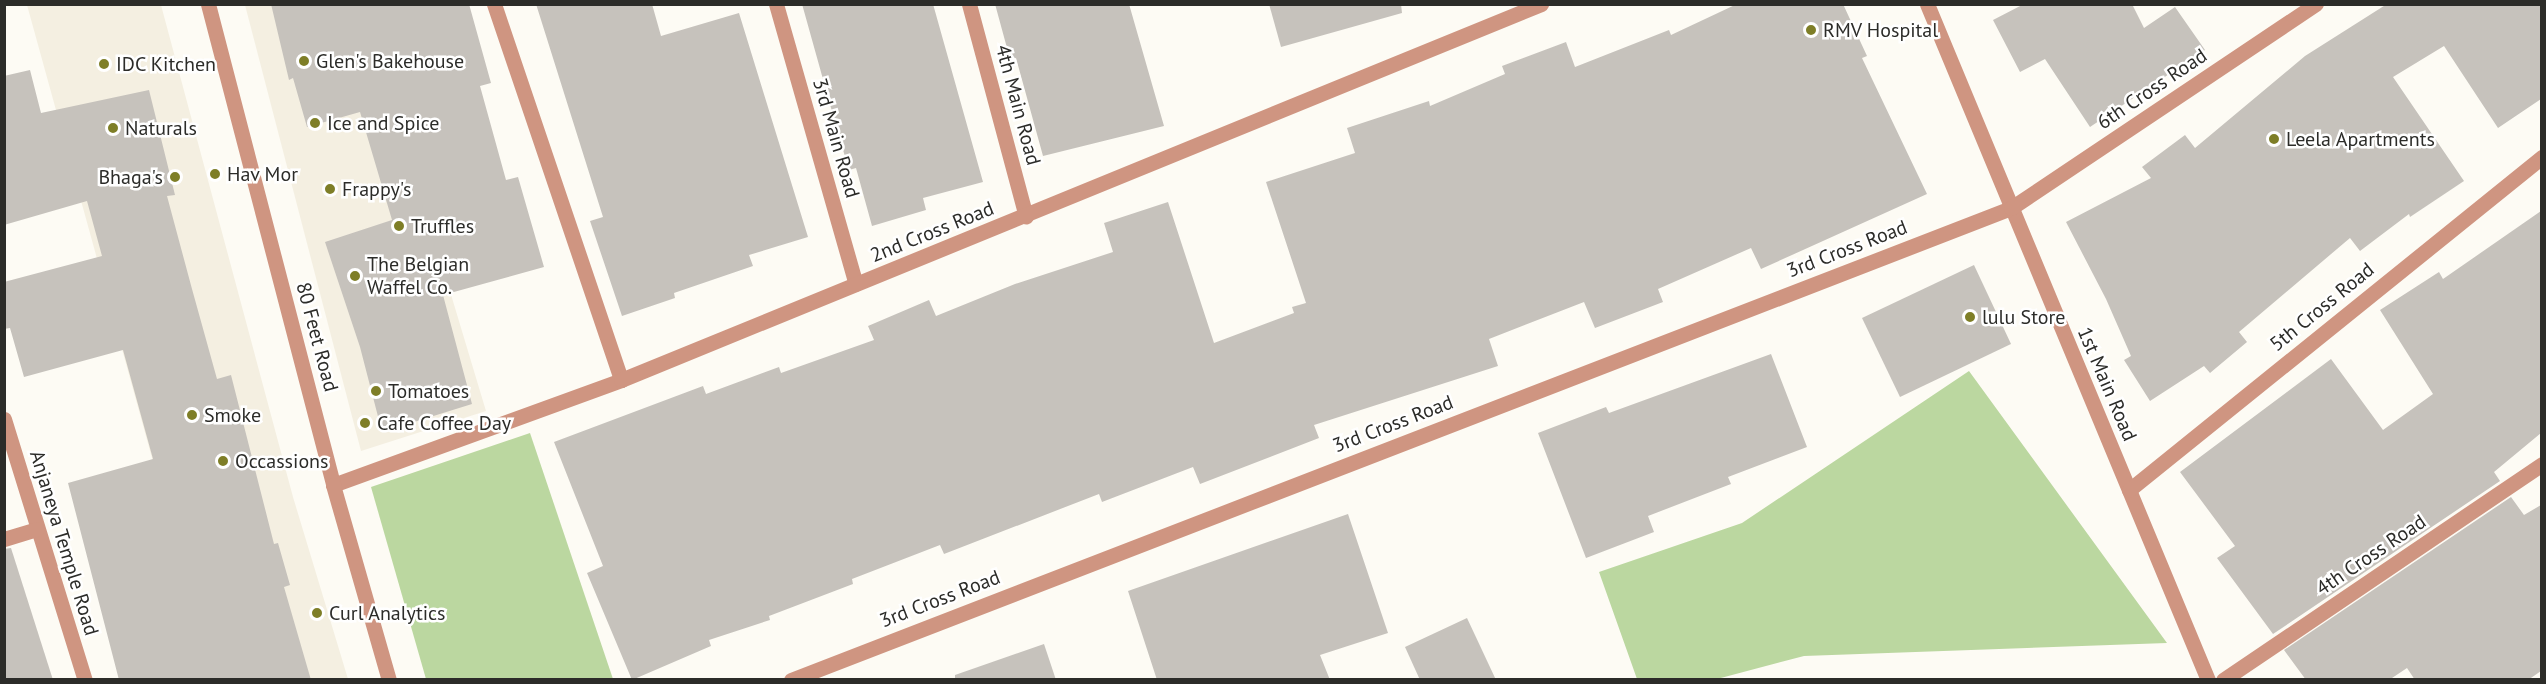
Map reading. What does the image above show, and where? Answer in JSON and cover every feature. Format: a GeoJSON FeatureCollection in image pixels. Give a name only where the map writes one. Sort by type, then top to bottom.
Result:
{"type":"FeatureCollection","features":[{"type":"Feature","properties":{"kind":"street","name":"80 Feet Road"},"geometry":{"type":"LineString","coordinates":[[208,4],[333,485],[389,680]]}},
{"type":"Feature","properties":{"kind":"street"},"geometry":{"type":"LineString","coordinates":[[494,4],[621,380]]}},
{"type":"Feature","properties":{"kind":"street","name":"3rd Main Road"},"geometry":{"type":"LineString","coordinates":[[776,4],[856,284]]}},
{"type":"Feature","properties":{"kind":"street","name":"4th Main Road"},"geometry":{"type":"LineString","coordinates":[[969,4],[1026,217]]}},
{"type":"Feature","properties":{"kind":"street","name":"2nd Cross Road"},"geometry":{"type":"LineString","coordinates":[[333,485],[621,380],[1026,217],[1541,4]]}},
{"type":"Feature","properties":{"kind":"street","name":"1st Main Road"},"geometry":{"type":"LineString","coordinates":[[1927,4],[2208,680]]}},
{"type":"Feature","properties":{"kind":"street","name":"6th Cross Road"},"geometry":{"type":"LineString","coordinates":[[2011,208],[2316,4]]}},
{"type":"Feature","properties":{"kind":"street","name":"5th Cross Road"},"geometry":{"type":"LineString","coordinates":[[2129,490],[2541,157]]}},
{"type":"Feature","properties":{"kind":"street","name":"3rd Cross Road"},"geometry":{"type":"LineString","coordinates":[[791,680],[2011,208]]}},
{"type":"Feature","properties":{"kind":"street","name":"Anjaneya Temple Road"},"geometry":{"type":"LineString","coordinates":[[4,419],[85,680]]}},
{"type":"Feature","properties":{"kind":"street","name":"4th Cross Road"},"geometry":{"type":"LineString","coordinates":[[2223,680],[2541,464]]}},
{"type":"Feature","properties":{"kind":"street"},"geometry":{"type":"LineString","coordinates":[[4,539],[37,529]]}},
{"type":"Feature","properties":{"kind":"shaded area"},"geometry":{"type":"Polygon","coordinates":[[[27,5],[161,5],[293,497],[348,679],[213,679],[27,5]]]}},
{"type":"Feature","properties":{"kind":"shaded area"},"geometry":{"type":"Polygon","coordinates":[[[245,5],[364,5],[486,411],[361,451],[245,5]]]}},
{"type":"Feature","properties":{"kind":"green space"},"geometry":{"type":"Polygon","coordinates":[[[1969,371],[2167,643],[1804,656],[1717,679],[1637,679],[1599,572],[1742,523],[1969,371]]]}},
{"type":"Feature","properties":{"kind":"green space"},"geometry":{"type":"Polygon","coordinates":[[[530,433],[613,679],[426,679],[371,487],[530,433]]]}},
{"type":"Feature","properties":{"kind":"building"},"geometry":{"type":"Polygon","coordinates":[[[271,4],[469,4],[491,83],[480,86],[506,180],[518,177],[544,267],[443,295],[472,404],[382,432],[360,347],[325,242],[392,220],[360,112],[307,127],[293,78],[289,80],[271,4]]]}},
{"type":"Feature","properties":{"kind":"building"},"geometry":{"type":"Polygon","coordinates":[[[536,4],[652,4],[661,36],[739,13],[808,237],[749,255],[753,266],[674,293],[675,298],[622,316],[590,221],[603,217],[536,4]]]}},
{"type":"Feature","properties":{"kind":"building"},"geometry":{"type":"Polygon","coordinates":[[[802,4],[933,4],[983,182],[923,198],[926,210],[872,226],[856,168],[849,170],[802,4]]]}},
{"type":"Feature","properties":{"kind":"building"},"geometry":{"type":"Polygon","coordinates":[[[995,4],[1129,4],[1164,126],[1043,156],[1016,58],[1010,59],[995,4]]]}},
{"type":"Feature","properties":{"kind":"building"},"geometry":{"type":"Polygon","coordinates":[[[1269,4],[1401,4],[1402,13],[1281,47],[1269,4]]]}},
{"type":"Feature","properties":{"kind":"building"},"geometry":{"type":"Polygon","coordinates":[[[1737,4],[1843,4],[1867,56],[1862,58],[1927,194],[1761,269],[1751,248],[1658,289],[1663,302],[1595,328],[1584,302],[1489,339],[1498,366],[1314,425],[1319,438],[1200,484],[1193,467],[1102,502],[1099,494],[944,554],[940,545],[852,579],[853,584],[769,616],[770,620],[709,640],[711,646],[632,680],[587,573],[603,566],[554,442],[703,386],[706,394],[779,367],[781,373],[874,340],[868,326],[929,300],[936,316],[1015,284],[1113,252],[1104,223],[1168,202],[1214,343],[1294,313],[1292,307],[1306,303],[1266,182],[1355,153],[1347,128],[1429,101],[1430,106],[1505,74],[1502,66],[1566,42],[1575,67],[1669,30],[1671,35],[1737,4]]]}},
{"type":"Feature","properties":{"kind":"building"},"geometry":{"type":"Polygon","coordinates":[[[2024,4],[2132,4],[2144,28],[2175,7],[2205,50],[2090,127],[2045,59],[2020,72],[1993,20],[2024,4]]]}},
{"type":"Feature","properties":{"kind":"building"},"geometry":{"type":"Polygon","coordinates":[[[2387,4],[2541,4],[2541,99],[2498,128],[2444,46],[2393,77],[2464,181],[2410,217],[2409,214],[2360,251],[2350,238],[2239,332],[2247,342],[2210,373],[2204,366],[2150,401],[2124,360],[2131,356],[2106,299],[2066,222],[2151,178],[2142,167],[2185,135],[2195,148],[2305,56],[2387,4]]]}},
{"type":"Feature","properties":{"kind":"building"},"geometry":{"type":"Polygon","coordinates":[[[30,70],[41,113],[149,90],[175,195],[167,196],[192,289],[217,379],[231,375],[274,544],[278,543],[290,585],[284,587],[311,680],[119,680],[68,483],[153,459],[123,350],[24,377],[10,328],[4,329],[4,282],[102,256],[87,201],[4,225],[4,76],[30,70]]]}},
{"type":"Feature","properties":{"kind":"building"},"geometry":{"type":"Polygon","coordinates":[[[2541,211],[2541,433],[2494,472],[2500,481],[2273,634],[2217,558],[2235,546],[2180,472],[2331,359],[2383,430],[2433,394],[2380,310],[2439,272],[2443,279],[2541,211]]]}},
{"type":"Feature","properties":{"kind":"building"},"geometry":{"type":"Polygon","coordinates":[[[1974,265],[2011,344],[1900,397],[1862,318],[1974,265]]]}},
{"type":"Feature","properties":{"kind":"building"},"geometry":{"type":"Polygon","coordinates":[[[1771,354],[1807,447],[1728,477],[1731,484],[1648,516],[1654,532],[1586,558],[1538,433],[1606,407],[1609,413],[1771,354]]]}},
{"type":"Feature","properties":{"kind":"building"},"geometry":{"type":"Polygon","coordinates":[[[2511,497],[2524,515],[2541,505],[2541,671],[2528,680],[2415,680],[2407,668],[2389,680],[2306,680],[2284,650],[2511,497]]]}},
{"type":"Feature","properties":{"kind":"building"},"geometry":{"type":"Polygon","coordinates":[[[1348,514],[1388,633],[1320,655],[1330,680],[1157,680],[1128,591],[1348,514]]]}},
{"type":"Feature","properties":{"kind":"building"},"geometry":{"type":"Polygon","coordinates":[[[11,548],[53,680],[4,680],[4,549],[11,548]]]}},
{"type":"Feature","properties":{"kind":"building"},"geometry":{"type":"Polygon","coordinates":[[[1467,618],[1496,680],[1420,680],[1405,647],[1467,618]]]}},
{"type":"Feature","properties":{"kind":"building"},"geometry":{"type":"Polygon","coordinates":[[[1044,644],[1056,680],[955,680],[955,675],[1044,644]]]}},
{"type":"Feature","properties":{"kind":"place","name":"RMV Hospital"},"geometry":{"type":"Point","coordinates":[1811,30]}},
{"type":"Feature","properties":{"kind":"place","name":"Glen's Bakehouse"},"geometry":{"type":"Point","coordinates":[304,61]}},
{"type":"Feature","properties":{"kind":"place","name":"IDC Kitchen"},"geometry":{"type":"Point","coordinates":[104,64]}},
{"type":"Feature","properties":{"kind":"place","name":"Ice and Spice"},"geometry":{"type":"Point","coordinates":[315,123]}},
{"type":"Feature","properties":{"kind":"place","name":"Naturals"},"geometry":{"type":"Point","coordinates":[113,128]}},
{"type":"Feature","properties":{"kind":"place","name":"Leela Apartments"},"geometry":{"type":"Point","coordinates":[2274,139]}},
{"type":"Feature","properties":{"kind":"place","name":"Hav Mor"},"geometry":{"type":"Point","coordinates":[215,174]}},
{"type":"Feature","properties":{"kind":"place","name":"Bhaga's"},"geometry":{"type":"Point","coordinates":[175,177]}},
{"type":"Feature","properties":{"kind":"place","name":"Frappy's"},"geometry":{"type":"Point","coordinates":[330,189]}},
{"type":"Feature","properties":{"kind":"place","name":"Truffles"},"geometry":{"type":"Point","coordinates":[399,226]}},
{"type":"Feature","properties":{"kind":"place","name":"The Belgian Waffel Co."},"geometry":{"type":"Point","coordinates":[355,276]}},
{"type":"Feature","properties":{"kind":"place","name":"lulu Store"},"geometry":{"type":"Point","coordinates":[1970,317]}},
{"type":"Feature","properties":{"kind":"place","name":"Tomatoes"},"geometry":{"type":"Point","coordinates":[376,391]}},
{"type":"Feature","properties":{"kind":"place","name":"Smoke"},"geometry":{"type":"Point","coordinates":[192,415]}},
{"type":"Feature","properties":{"kind":"place","name":"Cafe Coffee Day"},"geometry":{"type":"Point","coordinates":[365,423]}},
{"type":"Feature","properties":{"kind":"place","name":"Occassions"},"geometry":{"type":"Point","coordinates":[223,461]}},
{"type":"Feature","properties":{"kind":"place","name":"Curl Analytics"},"geometry":{"type":"Point","coordinates":[317,613]}}]}
